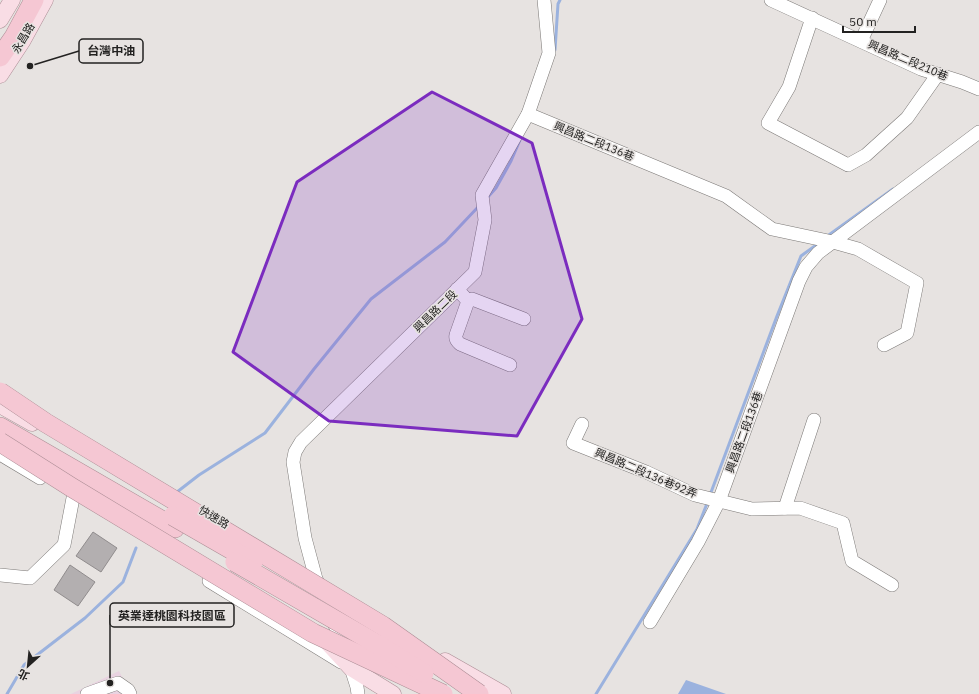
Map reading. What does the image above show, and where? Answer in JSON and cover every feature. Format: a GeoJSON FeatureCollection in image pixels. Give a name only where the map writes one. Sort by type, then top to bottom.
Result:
{"type":"FeatureCollection","features":[{"type":"Feature","properties":{"kind":"highway"},"geometry":{"type":"LineString","coordinates":[[0,35],[23,0]]}},
{"type":"Feature","properties":{"kind":"highway"},"geometry":{"type":"LineString","coordinates":[[0,57],[14,37],[34,0]]}},
{"type":"Feature","properties":{"kind":"highway"},"geometry":{"type":"LineString","coordinates":[[0,392],[46,423],[383,626],[479,694]]}},
{"type":"Feature","properties":{"kind":"highway"},"geometry":{"type":"LineString","coordinates":[[0,414],[457,694]]}},
{"type":"Feature","properties":{"kind":"highway"},"geometry":{"type":"LineString","coordinates":[[0,427],[174,522],[277,576],[474,694]]}},
{"type":"Feature","properties":{"kind":"highway"},"geometry":{"type":"LineString","coordinates":[[0,442],[104,507],[313,633],[443,694]]}},
{"type":"Feature","properties":{"kind":"main road"},"geometry":{"type":"LineString","coordinates":[[0,20],[12,0]]}},
{"type":"Feature","properties":{"kind":"main road","name":"永昌路"},"geometry":{"type":"LineString","coordinates":[[0,75],[23,40],[45,0]]}},
{"type":"Feature","properties":{"kind":"main road","name":"快速路"},"geometry":{"type":"LineString","coordinates":[[0,405],[319,586],[380,627],[426,650],[503,694]]}},
{"type":"Feature","properties":{"kind":"main road"},"geometry":{"type":"LineString","coordinates":[[0,433],[277,604],[318,632],[351,668],[393,694]]}},
{"type":"Feature","properties":{"kind":"main road"},"geometry":{"type":"LineString","coordinates":[[35,456],[58,489]]}},
{"type":"Feature","properties":{"kind":"street","name":"興昌路二段"},"geometry":{"type":"LineString","coordinates":[[358,694],[351,668],[319,586],[305,538],[293,462],[295,452],[301,442],[475,272],[485,220],[482,195],[528,114],[549,53],[544,0]]}},
{"type":"Feature","properties":{"kind":"street","name":"興昌路二段210巷"},"geometry":{"type":"LineString","coordinates":[[771,0],[921,69],[979,89]]}},
{"type":"Feature","properties":{"kind":"street"},"geometry":{"type":"LineString","coordinates":[[861,41],[880,0]]}},
{"type":"Feature","properties":{"kind":"street"},"geometry":{"type":"LineString","coordinates":[[812,18],[789,87],[768,123],[848,166],[866,155],[907,118],[938,74]]}},
{"type":"Feature","properties":{"kind":"street","name":"興昌路二段136巷"},"geometry":{"type":"LineString","coordinates":[[528,114],[726,196],[772,229],[833,242],[858,250],[917,283],[907,333],[884,345]]}},
{"type":"Feature","properties":{"kind":"street","name":"興昌路二段136巷"},"geometry":{"type":"LineString","coordinates":[[650,622],[698,542],[719,500],[799,281],[806,267],[818,253],[979,132]]}},
{"type":"Feature","properties":{"kind":"street"},"geometry":{"type":"LineString","coordinates":[[457,289],[468,301]]}},
{"type":"Feature","properties":{"kind":"street"},"geometry":{"type":"LineString","coordinates":[[468,301],[472,299],[524,319]]}},
{"type":"Feature","properties":{"kind":"street"},"geometry":{"type":"LineString","coordinates":[[468,301],[455,338],[456,341],[510,365]]}},
{"type":"Feature","properties":{"kind":"street","name":"快速路"},"geometry":{"type":"LineString","coordinates":[[0,388],[319,586]]}},
{"type":"Feature","properties":{"kind":"street"},"geometry":{"type":"LineString","coordinates":[[785,508],[814,420]]}},
{"type":"Feature","properties":{"kind":"street","name":"興昌路二段136巷92弄"},"geometry":{"type":"LineString","coordinates":[[582,424],[573,443],[646,472],[694,495],[752,509],[800,508],[843,523],[852,561],[892,585]]}},
{"type":"Feature","properties":{"kind":"street"},"geometry":{"type":"LineString","coordinates":[[0,454],[351,668]]}},
{"type":"Feature","properties":{"kind":"street"},"geometry":{"type":"LineString","coordinates":[[0,575],[30,578],[64,545],[73,498]]}},
{"type":"Feature","properties":{"kind":"street"},"geometry":{"type":"LineString","coordinates":[[87,694],[118,683],[128,690],[130,694]]}},
{"type":"Feature","properties":{"kind":"highlighted area"},"geometry":{"type":"Polygon","coordinates":[[[432,92],[532,143],[582,319],[517,436],[329,421],[233,352],[297,182],[432,92]]]}},
{"type":"Feature","properties":{"kind":"shaded area"},"geometry":{"type":"Polygon","coordinates":[[[119,671],[131,694],[71,694],[119,671]]]}},
{"type":"Feature","properties":{"kind":"water"},"geometry":{"type":"Polygon","coordinates":[[[686,680],[726,694],[678,694],[686,680]]]}},
{"type":"Feature","properties":{"kind":"building"},"geometry":{"type":"Polygon","coordinates":[[[93,532],[117,548],[101,572],[76,556],[93,532]]]}},
{"type":"Feature","properties":{"kind":"building"},"geometry":{"type":"Polygon","coordinates":[[[70,565],[95,582],[78,606],[54,590],[70,565]]]}},
{"type":"Feature","properties":{"kind":"waterway"},"geometry":{"type":"LineString","coordinates":[[555,50],[558,4],[560,0]]}},
{"type":"Feature","properties":{"kind":"waterway"},"geometry":{"type":"LineString","coordinates":[[487,198],[496,188],[511,161],[520,140]]}},
{"type":"Feature","properties":{"kind":"waterway"},"geometry":{"type":"LineString","coordinates":[[826,237],[893,189]]}},
{"type":"Feature","properties":{"kind":"waterway"},"geometry":{"type":"LineString","coordinates":[[177,492],[199,475],[265,433],[314,369],[371,299],[445,242],[479,206]]}},
{"type":"Feature","properties":{"kind":"waterway"},"geometry":{"type":"LineString","coordinates":[[710,495],[801,256],[819,243]]}},
{"type":"Feature","properties":{"kind":"waterway"},"geometry":{"type":"LineString","coordinates":[[596,694],[697,529],[708,501]]}},
{"type":"Feature","properties":{"kind":"waterway"},"geometry":{"type":"LineString","coordinates":[[7,694],[24,665],[85,618],[123,582],[136,548]]}},
{"type":"Feature","properties":{"kind":"place","name":"台灣中油"},"geometry":{"type":"Point","coordinates":[30,66]}},
{"type":"Feature","properties":{"kind":"place","name":"英業達桃園科技園區"},"geometry":{"type":"Point","coordinates":[110,683]}}]}
